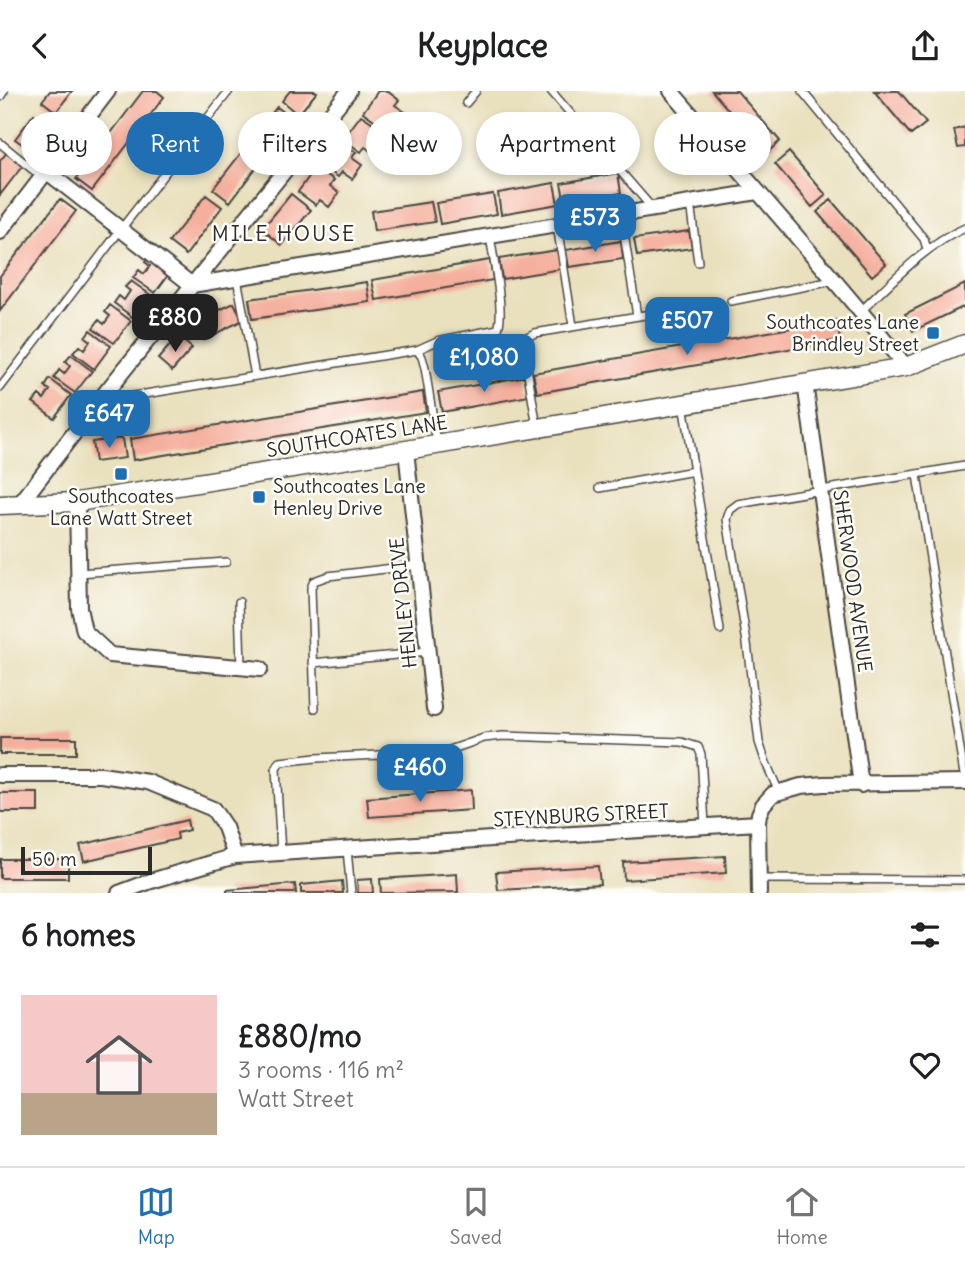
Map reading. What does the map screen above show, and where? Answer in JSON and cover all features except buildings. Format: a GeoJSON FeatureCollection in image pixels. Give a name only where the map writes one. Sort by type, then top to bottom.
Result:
{"type":"FeatureCollection","features":[{"type":"Feature","properties":{"kind":"street"},"geometry":{"type":"LineString","coordinates":[[91,112],[107,91]]}},
{"type":"Feature","properties":{"kind":"street"},"geometry":{"type":"LineString","coordinates":[[19,505],[97,402],[349,91]]}},
{"type":"Feature","properties":{"kind":"street"},"geometry":{"type":"LineString","coordinates":[[671,91],[861,310],[906,367]]}},
{"type":"Feature","properties":{"kind":"street"},"geometry":{"type":"LineString","coordinates":[[0,232],[43,175]]}},
{"type":"Feature","properties":{"kind":"street"},"geometry":{"type":"LineString","coordinates":[[45,175],[121,229],[192,285],[757,192]]}},
{"type":"Feature","properties":{"kind":"street","name":"SOUTHCOATES LANE"},"geometry":{"type":"LineString","coordinates":[[0,505],[77,502],[906,367],[965,344]]}},
{"type":"Feature","properties":{"kind":"street","name":"SHERWOOD AVENUE"},"geometry":{"type":"LineString","coordinates":[[805,383],[861,785]]}},
{"type":"Feature","properties":{"kind":"street","name":"HENLEY DRIVE"},"geometry":{"type":"LineString","coordinates":[[406,450],[434,709]]}},
{"type":"Feature","properties":{"kind":"street"},"geometry":{"type":"LineString","coordinates":[[77,502],[79,608],[84,631],[110,655],[260,669]]}},
{"type":"Feature","properties":{"kind":"street"},"geometry":{"type":"LineString","coordinates":[[0,775],[101,775],[148,782],[212,809],[225,827],[235,856]]}},
{"type":"Feature","properties":{"kind":"street"},"geometry":{"type":"LineString","coordinates":[[758,886],[759,814],[773,794],[813,785],[965,781]]}},
{"type":"Feature","properties":{"kind":"street","name":"STEYNBURG STREET"},"geometry":{"type":"LineString","coordinates":[[119,893],[235,856],[758,823]]}},
{"type":"Feature","properties":{"kind":"lane"},"geometry":{"type":"LineString","coordinates":[[0,97],[4,91]]}},
{"type":"Feature","properties":{"kind":"lane"},"geometry":{"type":"LineString","coordinates":[[0,388],[229,91]]}},
{"type":"Feature","properties":{"kind":"lane"},"geometry":{"type":"LineString","coordinates":[[466,103],[476,91]]}},
{"type":"Feature","properties":{"kind":"lane"},"geometry":{"type":"LineString","coordinates":[[551,91],[569,112]]}},
{"type":"Feature","properties":{"kind":"lane"},"geometry":{"type":"LineString","coordinates":[[802,91],[924,239],[927,250]]}},
{"type":"Feature","properties":{"kind":"lane"},"geometry":{"type":"LineString","coordinates":[[0,143],[21,158]]}},
{"type":"Feature","properties":{"kind":"lane"},"geometry":{"type":"LineString","coordinates":[[623,175],[653,209]]}},
{"type":"Feature","properties":{"kind":"lane"},"geometry":{"type":"LineString","coordinates":[[690,203],[698,262]]}},
{"type":"Feature","properties":{"kind":"lane"},"geometry":{"type":"LineString","coordinates":[[621,214],[637,316]]}},
{"type":"Feature","properties":{"kind":"lane"},"geometry":{"type":"LineString","coordinates":[[557,225],[573,326]]}},
{"type":"Feature","properties":{"kind":"lane"},"geometry":{"type":"LineString","coordinates":[[861,310],[927,250],[965,228]]}},
{"type":"Feature","properties":{"kind":"lane"},"geometry":{"type":"LineString","coordinates":[[97,402],[417,350],[437,341],[498,329],[500,310],[489,236]]}},
{"type":"Feature","properties":{"kind":"lane"},"geometry":{"type":"LineString","coordinates":[[237,277],[255,376]]}},
{"type":"Feature","properties":{"kind":"lane"},"geometry":{"type":"LineString","coordinates":[[731,301],[835,281]]}},
{"type":"Feature","properties":{"kind":"lane"},"geometry":{"type":"LineString","coordinates":[[537,428],[523,344],[525,338],[535,333],[669,311]]}},
{"type":"Feature","properties":{"kind":"lane"},"geometry":{"type":"LineString","coordinates":[[417,350],[425,368],[438,444]]}},
{"type":"Feature","properties":{"kind":"lane"},"geometry":{"type":"LineString","coordinates":[[683,403],[720,630]]}},
{"type":"Feature","properties":{"kind":"lane"},"geometry":{"type":"LineString","coordinates":[[779,792],[759,742],[747,642],[727,519],[730,510],[738,504],[965,467]]}},
{"type":"Feature","properties":{"kind":"lane"},"geometry":{"type":"LineString","coordinates":[[600,488],[694,471]]}},
{"type":"Feature","properties":{"kind":"lane"},"geometry":{"type":"LineString","coordinates":[[917,475],[965,781]]}},
{"type":"Feature","properties":{"kind":"lane"},"geometry":{"type":"LineString","coordinates":[[79,573],[226,562]]}},
{"type":"Feature","properties":{"kind":"lane"},"geometry":{"type":"LineString","coordinates":[[315,708],[311,588],[314,581],[328,576],[419,565]]}},
{"type":"Feature","properties":{"kind":"lane"},"geometry":{"type":"LineString","coordinates":[[239,602],[241,667]]}},
{"type":"Feature","properties":{"kind":"lane"},"geometry":{"type":"LineString","coordinates":[[313,663],[428,652]]}},
{"type":"Feature","properties":{"kind":"lane"},"geometry":{"type":"LineString","coordinates":[[281,853],[276,769],[280,762],[444,753],[484,739],[503,736],[682,742],[698,747],[701,754],[705,827]]}},
{"type":"Feature","properties":{"kind":"lane"},"geometry":{"type":"LineString","coordinates":[[347,849],[351,893]]}},
{"type":"Feature","properties":{"kind":"lane"},"geometry":{"type":"LineString","coordinates":[[758,886],[965,880]]}},
{"type":"Feature","properties":{"kind":"place","name":"Southcoates Lane Brindley Street"},"geometry":{"type":"Point","coordinates":[933,333]}},
{"type":"Feature","properties":{"kind":"place","name":"Southcoates Lane Watt Street"},"geometry":{"type":"Point","coordinates":[121,474]}},
{"type":"Feature","properties":{"kind":"place","name":"Southcoates Lane Henley Drive"},"geometry":{"type":"Point","coordinates":[259,497]}},
{"type":"Feature","properties":{"kind":"district","name":"MILE HOUSE"},"geometry":{"type":"Point","coordinates":[284,234]}}]}
